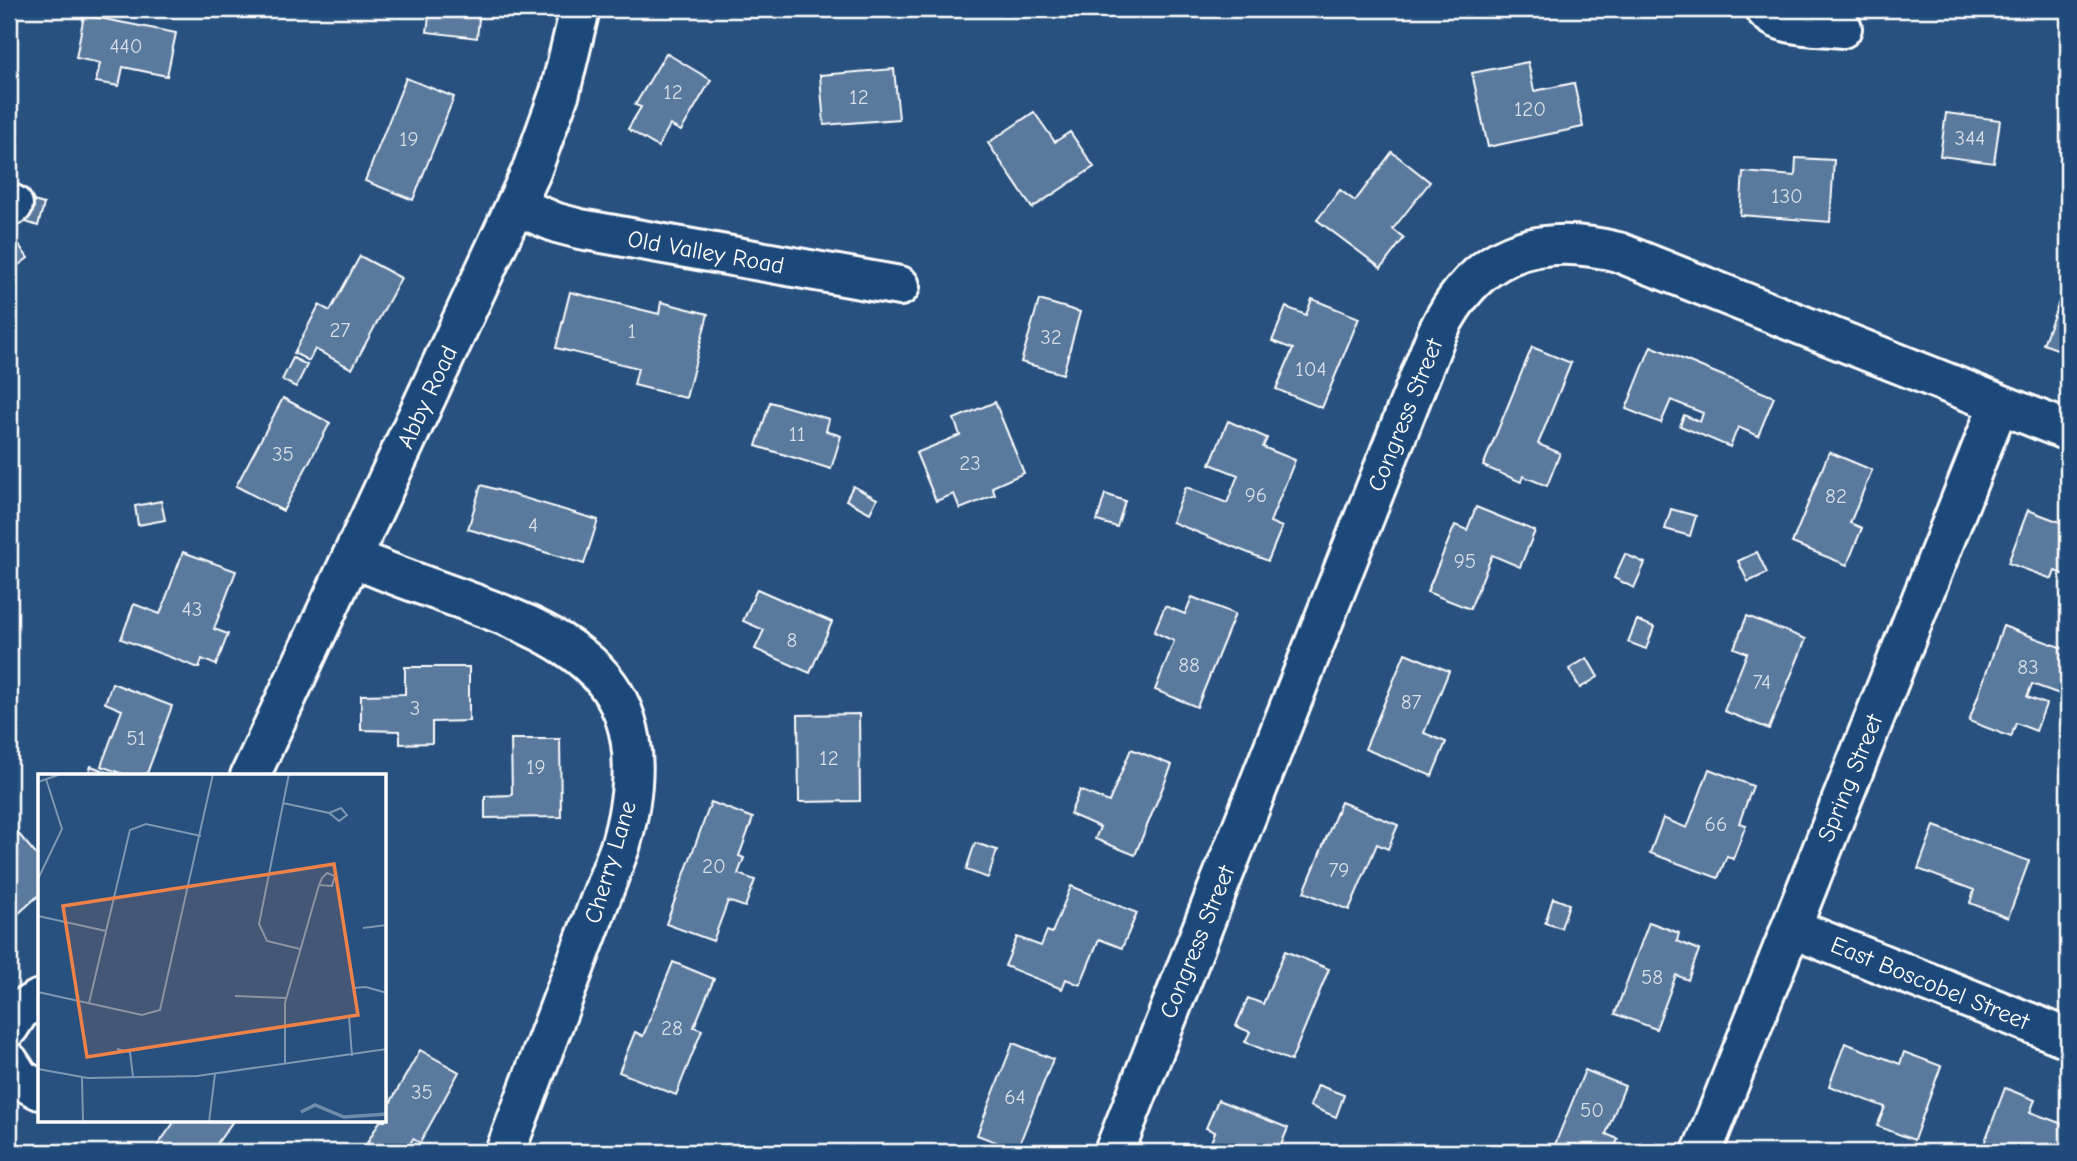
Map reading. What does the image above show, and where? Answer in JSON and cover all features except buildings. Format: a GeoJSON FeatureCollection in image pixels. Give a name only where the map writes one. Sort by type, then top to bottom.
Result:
{"type":"FeatureCollection","features":[{"type":"Feature","properties":{"kind":"street","name":"Abby Road"},"geometry":{"type":"LineString","coordinates":[[251,774],[516,206],[560,92],[580,9]]}},
{"type":"Feature","properties":{"kind":"street"},"geometry":{"type":"LineString","coordinates":[[1765,9],[1769,14],[1791,22],[1842,27]]}},
{"type":"Feature","properties":{"kind":"street","name":"Old Valley Road"},"geometry":{"type":"LineString","coordinates":[[516,206],[546,220],[580,229],[900,286]]}},
{"type":"Feature","properties":{"kind":"street","name":"Congress Street"},"geometry":{"type":"LineString","coordinates":[[1114,1152],[1437,332],[1462,289],[1479,272],[1500,259],[1544,246],[1593,246],[1618,253],[2068,431]]}},
{"type":"Feature","properties":{"kind":"street","name":"Spring Street"},"geometry":{"type":"LineString","coordinates":[[1702,1152],[1999,404]]}},
{"type":"Feature","properties":{"kind":"street","name":"Cherry Lane"},"geometry":{"type":"LineString","coordinates":[[352,557],[533,628],[572,648],[589,661],[614,693],[630,734],[632,797],[620,848],[505,1152]]}},
{"type":"Feature","properties":{"kind":"street","name":"East Boscobel Street"},"geometry":{"type":"LineString","coordinates":[[1791,928],[2068,1038]]}},
{"type":"Feature","properties":{"kind":"street"},"geometry":{"type":"LineString","coordinates":[[9,1027],[20,1010],[38,1000]]}},
{"type":"Feature","properties":{"kind":"street"},"geometry":{"type":"LineString","coordinates":[[9,1062],[20,1079],[38,1089]]}}]}
